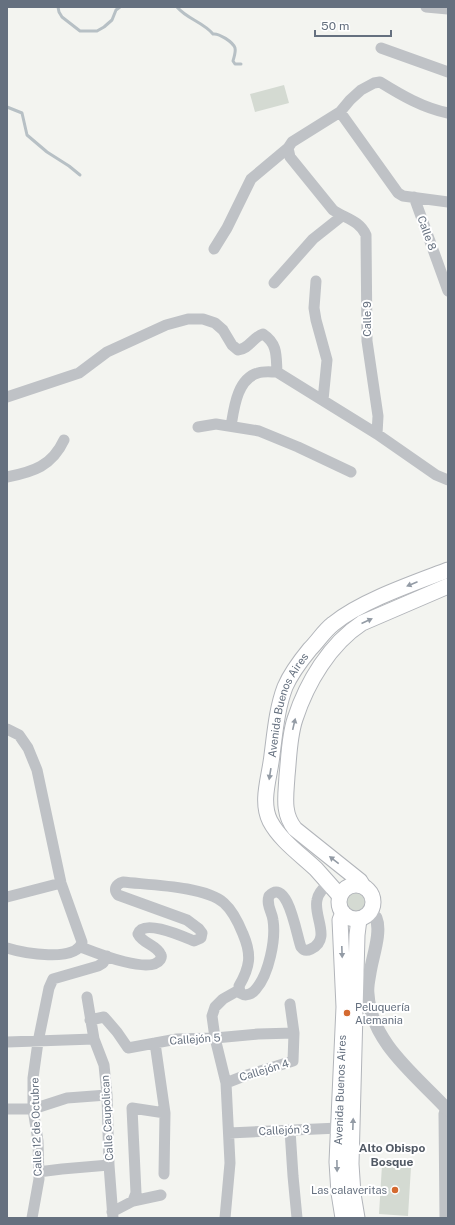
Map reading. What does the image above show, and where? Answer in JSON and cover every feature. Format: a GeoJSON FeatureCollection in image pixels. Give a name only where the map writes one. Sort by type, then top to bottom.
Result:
{"type":"FeatureCollection","features":[{"type":"Feature","properties":{"kind":"main road","name":"Avenida Buenos Aires"},"geometry":{"type":"LineString","coordinates":[[340,896],[329,883],[277,832],[267,812],[266,797],[279,708],[293,672],[304,656],[333,624],[353,611],[381,597],[448,570]]}},
{"type":"Feature","properties":{"kind":"main road","name":"Avenida Buenos Aires"},"geometry":{"type":"LineString","coordinates":[[363,886],[360,881],[295,829],[290,823],[285,803],[290,744],[295,720],[305,694],[324,660],[351,630],[362,623],[448,586]]}},
{"type":"Feature","properties":{"kind":"main road"},"geometry":{"type":"LineString","coordinates":[[351,885],[363,886],[371,893],[374,904],[364,917],[348,917],[343,913],[339,902],[342,891],[351,885]]}},
{"type":"Feature","properties":{"kind":"main road","name":"Avenida Buenos Aires"},"geometry":{"type":"LineString","coordinates":[[343,913],[340,920],[344,1007],[337,1170],[338,1193],[343,1218]]}},
{"type":"Feature","properties":{"kind":"main road","name":"Avenida Buenos Aires"},"geometry":{"type":"LineString","coordinates":[[358,1218],[353,1194],[351,1164],[357,935],[364,917]]}},
{"type":"Feature","properties":{"kind":"street"},"geometry":{"type":"LineString","coordinates":[[426,7],[448,9]]}},
{"type":"Feature","properties":{"kind":"street"},"geometry":{"type":"LineString","coordinates":[[381,48],[448,72]]}},
{"type":"Feature","properties":{"kind":"street"},"geometry":{"type":"LineString","coordinates":[[214,249],[233,217],[251,179],[288,148],[292,142],[340,112],[361,90],[374,83],[380,82],[418,103],[437,111],[448,113]]}},
{"type":"Feature","properties":{"kind":"street"},"geometry":{"type":"LineString","coordinates":[[340,112],[398,193],[403,196],[448,202]]}},
{"type":"Feature","properties":{"kind":"street","name":"Calle 9"},"geometry":{"type":"LineString","coordinates":[[288,148],[290,157],[333,210],[356,222],[362,227],[366,235],[367,341],[378,416],[377,434]]}},
{"type":"Feature","properties":{"kind":"street","name":"Calle 8"},"geometry":{"type":"LineString","coordinates":[[414,197],[448,291]]}},
{"type":"Feature","properties":{"kind":"street"},"geometry":{"type":"LineString","coordinates":[[274,282],[313,238],[342,216]]}},
{"type":"Feature","properties":{"kind":"street"},"geometry":{"type":"LineString","coordinates":[[316,281],[314,308],[327,360],[323,400]]}},
{"type":"Feature","properties":{"kind":"street"},"geometry":{"type":"LineString","coordinates":[[7,397],[78,372],[107,352],[166,325],[188,319],[203,319],[215,323],[223,330],[232,345],[238,350],[246,348],[259,335],[263,334],[273,342],[276,353],[276,372]]}},
{"type":"Feature","properties":{"kind":"street"},"geometry":{"type":"LineString","coordinates":[[231,426],[235,404],[241,388],[249,377],[259,372],[276,372],[377,434],[436,475],[448,480]]}},
{"type":"Feature","properties":{"kind":"street"},"geometry":{"type":"LineString","coordinates":[[198,427],[216,424],[259,431],[298,447],[351,472]]}},
{"type":"Feature","properties":{"kind":"street"},"geometry":{"type":"LineString","coordinates":[[7,477],[23,474],[50,461],[59,451],[64,440]]}},
{"type":"Feature","properties":{"kind":"street"},"geometry":{"type":"LineString","coordinates":[[7,728],[19,735],[28,748],[37,770],[61,883],[82,942],[81,947],[74,952],[63,954],[37,954],[20,952],[7,948]]}},
{"type":"Feature","properties":{"kind":"street"},"geometry":{"type":"LineString","coordinates":[[81,947],[137,964],[155,965],[161,958],[159,952],[140,938],[138,934],[142,929],[152,928],[169,930],[194,941],[199,940],[202,936],[199,929],[187,920],[118,895],[115,891],[115,887],[118,883],[123,882],[187,889],[214,896],[224,903],[232,913],[248,946],[249,964],[246,975],[239,986],[240,993],[247,995],[252,993],[258,987],[264,976],[271,954],[273,920],[268,899],[271,894],[278,893],[285,897],[292,912],[301,947],[303,950],[307,951],[315,947],[321,937],[316,902],[318,895],[329,883]]}},
{"type":"Feature","properties":{"kind":"street"},"geometry":{"type":"LineString","coordinates":[[7,897],[61,883]]}},
{"type":"Feature","properties":{"kind":"street"},"geometry":{"type":"LineString","coordinates":[[364,917],[376,918],[378,927],[371,963],[368,993],[370,1008],[378,1029],[399,1059],[447,1109],[444,1114],[445,1218]]}},
{"type":"Feature","properties":{"kind":"street","name":"Calle 12 de Octubre"},"geometry":{"type":"LineString","coordinates":[[32,1218],[39,1179],[38,1141],[33,1110],[33,1078],[38,1042],[49,988],[53,979],[98,966],[103,963],[107,956]]}},
{"type":"Feature","properties":{"kind":"street"},"geometry":{"type":"LineString","coordinates":[[225,1218],[230,1163],[226,1083],[215,1038],[212,1016],[215,1007],[223,999],[239,990]]}},
{"type":"Feature","properties":{"kind":"street","name":"Calle Caupolican"},"geometry":{"type":"LineString","coordinates":[[87,997],[94,1039],[104,1064],[107,1095],[112,1215]]}},
{"type":"Feature","properties":{"kind":"street","name":"Callejón 4"},"geometry":{"type":"LineString","coordinates":[[226,1083],[294,1061],[294,1033],[290,1004]]}},
{"type":"Feature","properties":{"kind":"street","name":"Callejón 5"},"geometry":{"type":"LineString","coordinates":[[90,1020],[104,1017],[128,1048],[177,1039],[294,1033]]}},
{"type":"Feature","properties":{"kind":"street"},"geometry":{"type":"LineString","coordinates":[[7,1042],[94,1039]]}},
{"type":"Feature","properties":{"kind":"street"},"geometry":{"type":"LineString","coordinates":[[155,1043],[165,1113],[164,1174]]}},
{"type":"Feature","properties":{"kind":"street"},"geometry":{"type":"LineString","coordinates":[[7,1109],[33,1110],[68,1098],[107,1095]]}},
{"type":"Feature","properties":{"kind":"street"},"geometry":{"type":"LineString","coordinates":[[133,1200],[136,1192],[132,1108],[165,1113]]}},
{"type":"Feature","properties":{"kind":"street","name":"Callejón 3"},"geometry":{"type":"LineString","coordinates":[[229,1133],[339,1128]]}},
{"type":"Feature","properties":{"kind":"street"},"geometry":{"type":"LineString","coordinates":[[290,1130],[297,1218]]}},
{"type":"Feature","properties":{"kind":"street"},"geometry":{"type":"LineString","coordinates":[[38,1172],[109,1165]]}},
{"type":"Feature","properties":{"kind":"street"},"geometry":{"type":"LineString","coordinates":[[112,1215],[133,1200],[161,1195]]}},
{"type":"Feature","properties":{"kind":"shaded area"},"geometry":{"type":"Polygon","coordinates":[[[284,85],[289,103],[255,112],[250,94],[284,85]]]}},
{"type":"Feature","properties":{"kind":"shaded area"},"geometry":{"type":"Polygon","coordinates":[[[356,893],[362,896],[365,902],[362,908],[356,911],[350,908],[347,902],[350,896],[356,893]]]}},
{"type":"Feature","properties":{"kind":"shaded area","name":"Las calaveritas"},"geometry":{"type":"Polygon","coordinates":[[[382,1165],[411,1167],[408,1216],[379,1214],[382,1165]]]}},
{"type":"Feature","properties":{"kind":"waterway"},"geometry":{"type":"LineString","coordinates":[[58,7],[62,17],[80,31],[97,31],[104,27],[112,20],[116,10],[120,7]]}},
{"type":"Feature","properties":{"kind":"waterway"},"geometry":{"type":"LineString","coordinates":[[177,7],[185,15],[205,26],[213,34],[222,36],[232,43],[235,48],[233,61],[235,64],[241,64]]}},
{"type":"Feature","properties":{"kind":"waterway"},"geometry":{"type":"LineString","coordinates":[[7,107],[22,113],[27,135],[47,152],[80,175]]}},
{"type":"Feature","properties":{"kind":"place","name":"Peluquería Alemania"},"geometry":{"type":"Point","coordinates":[347,1013]}},
{"type":"Feature","properties":{"kind":"place","name":"Las calaveritas"},"geometry":{"type":"Point","coordinates":[395,1190]}},
{"type":"Feature","properties":{"kind":"district","name":"Alto Obispo Bosque"},"geometry":{"type":"Point","coordinates":[392,1155]}}]}
